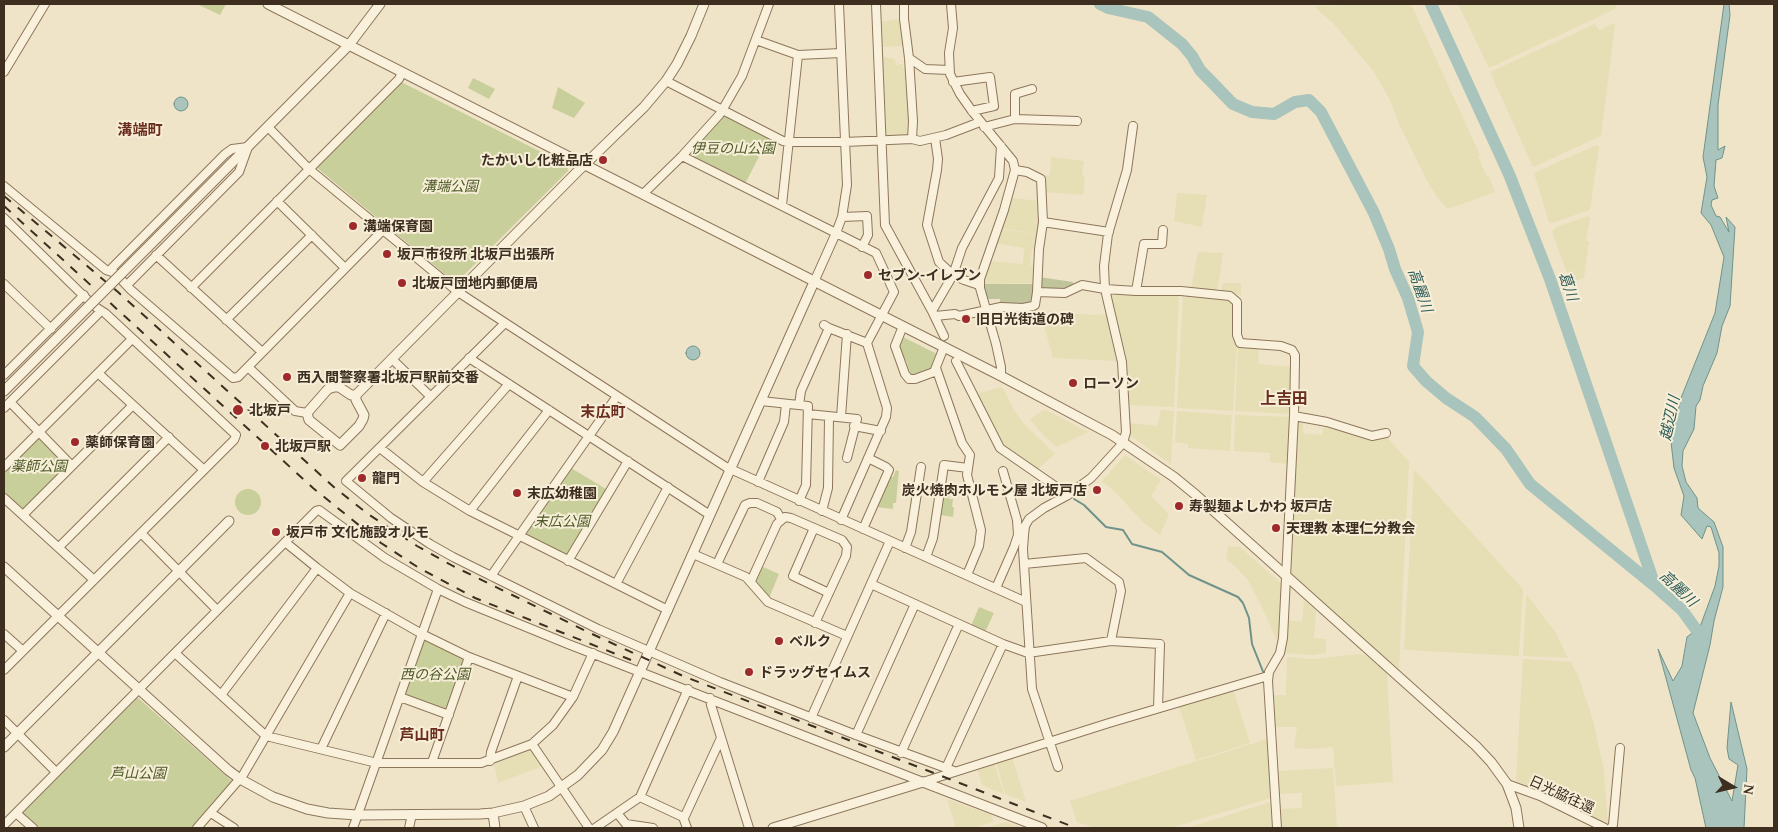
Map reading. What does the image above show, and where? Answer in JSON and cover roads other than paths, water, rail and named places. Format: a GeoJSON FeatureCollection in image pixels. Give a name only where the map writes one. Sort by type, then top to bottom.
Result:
{"type":"FeatureCollection","features":[{"type":"Feature","properties":{"kind":"street"},"geometry":{"type":"LineString","coordinates":[[4,72],[44,4]]}},
{"type":"Feature","properties":{"kind":"street"},"geometry":{"type":"LineString","coordinates":[[268,4],[1099,427],[1181,483],[1476,746],[1508,784],[1516,808],[1519,828]]}},
{"type":"Feature","properties":{"kind":"street"},"geometry":{"type":"LineString","coordinates":[[4,391],[350,46],[380,4]]}},
{"type":"Feature","properties":{"kind":"street"},"geometry":{"type":"LineString","coordinates":[[306,413],[328,389],[339,387],[350,395],[356,395],[644,107],[666,81],[685,50],[704,4]]}},
{"type":"Feature","properties":{"kind":"street"},"geometry":{"type":"LineString","coordinates":[[643,194],[682,156],[722,110],[742,76],[769,4]]}},
{"type":"Feature","properties":{"kind":"street"},"geometry":{"type":"LineString","coordinates":[[4,567],[240,779],[273,797],[296,806],[328,813],[357,815],[493,813],[524,806],[543,799],[562,788],[588,766],[602,750],[613,732],[836,234],[842,217],[847,185],[839,4]]}},
{"type":"Feature","properties":{"kind":"street"},"geometry":{"type":"LineString","coordinates":[[876,4],[885,225],[944,336]]}},
{"type":"Feature","properties":{"kind":"street"},"geometry":{"type":"LineString","coordinates":[[904,4],[913,122],[912,139]]}},
{"type":"Feature","properties":{"kind":"street"},"geometry":{"type":"LineString","coordinates":[[951,4],[953,28],[948,52],[949,70],[954,82],[972,111],[1013,161],[1015,170],[1001,219],[982,270],[979,285],[996,344],[1001,376]]}},
{"type":"Feature","properties":{"kind":"street"},"geometry":{"type":"LineString","coordinates":[[756,40],[798,55],[842,53]]}},
{"type":"Feature","properties":{"kind":"street"},"geometry":{"type":"LineString","coordinates":[[782,205],[798,55]]}},
{"type":"Feature","properties":{"kind":"street"},"geometry":{"type":"LineString","coordinates":[[909,58],[924,69],[949,70]]}},
{"type":"Feature","properties":{"kind":"street"},"geometry":{"type":"LineString","coordinates":[[191,288],[399,79],[402,72]]}},
{"type":"Feature","properties":{"kind":"street"},"geometry":{"type":"LineString","coordinates":[[954,82],[990,77],[994,106],[972,111]]}},
{"type":"Feature","properties":{"kind":"street"},"geometry":{"type":"LineString","coordinates":[[666,81],[783,141],[789,142],[912,139],[920,141],[982,125],[1015,119],[1077,121]]}},
{"type":"Feature","properties":{"kind":"street"},"geometry":{"type":"LineString","coordinates":[[1015,119],[1015,94],[1032,89]]}},
{"type":"Feature","properties":{"kind":"street"},"geometry":{"type":"LineString","coordinates":[[1058,768],[1032,688],[1028,653],[1023,549],[1027,522],[1044,508],[1068,495],[1091,478],[1123,443],[1126,432],[1122,362],[1105,289],[1104,266],[1109,232],[1127,170],[1132,126]]}},
{"type":"Feature","properties":{"kind":"street"},"geometry":{"type":"LineString","coordinates":[[268,127],[309,169],[458,292],[730,470],[1026,602]]}},
{"type":"Feature","properties":{"kind":"street"},"geometry":{"type":"LineString","coordinates":[[934,138],[938,160],[927,225],[939,262],[953,274],[979,285]]}},
{"type":"Feature","properties":{"kind":"street"},"geometry":{"type":"LineString","coordinates":[[934,314],[953,274],[962,248],[999,178],[1001,146]]}},
{"type":"Feature","properties":{"kind":"street"},"geometry":{"type":"LineString","coordinates":[[126,285],[239,172],[248,147]]}},
{"type":"Feature","properties":{"kind":"street"},"geometry":{"type":"LineString","coordinates":[[109,271],[225,154],[232,149],[248,147]]}},
{"type":"Feature","properties":{"kind":"street"},"geometry":{"type":"LineString","coordinates":[[682,156],[876,253],[894,289],[867,343],[886,400],[886,417],[841,520]]}},
{"type":"Feature","properties":{"kind":"street"},"geometry":{"type":"LineString","coordinates":[[934,314],[955,314],[959,316],[1001,307],[1023,308],[1036,304],[1043,222],[1041,179],[1027,172],[1015,170]]}},
{"type":"Feature","properties":{"kind":"street"},"geometry":{"type":"LineString","coordinates":[[4,186],[109,271],[115,273],[126,285],[233,378],[238,377],[383,230]]}},
{"type":"Feature","properties":{"kind":"street"},"geometry":{"type":"LineString","coordinates":[[277,201],[345,268]]}},
{"type":"Feature","properties":{"kind":"street"},"geometry":{"type":"LineString","coordinates":[[842,217],[866,216],[868,235],[862,247]]}},
{"type":"Feature","properties":{"kind":"street"},"geometry":{"type":"LineString","coordinates":[[4,218],[100,311],[235,433],[234,440],[4,670]]}},
{"type":"Feature","properties":{"kind":"street"},"geometry":{"type":"LineString","coordinates":[[1043,222],[1109,232]]}},
{"type":"Feature","properties":{"kind":"street"},"geometry":{"type":"LineString","coordinates":[[1136,291],[1144,244],[1162,244],[1163,230]]}},
{"type":"Feature","properties":{"kind":"street"},"geometry":{"type":"LineString","coordinates":[[226,320],[312,235]]}},
{"type":"Feature","properties":{"kind":"street"},"geometry":{"type":"LineString","coordinates":[[156,255],[262,352]]}},
{"type":"Feature","properties":{"kind":"street"},"geometry":{"type":"LineString","coordinates":[[4,284],[51,328]]}},
{"type":"Feature","properties":{"kind":"street"},"geometry":{"type":"LineString","coordinates":[[1037,292],[1065,292],[1082,285],[1105,289],[1181,291],[1230,296],[1236,299],[1237,302],[1237,335],[1240,342],[1285,347],[1292,350],[1295,355],[1294,416],[1282,647],[1268,676],[1277,828]]}},
{"type":"Feature","properties":{"kind":"street"},"geometry":{"type":"LineString","coordinates":[[4,375],[84,295]]}},
{"type":"Feature","properties":{"kind":"street"},"geometry":{"type":"LineString","coordinates":[[72,466],[39,432],[7,405],[100,311]]}},
{"type":"Feature","properties":{"kind":"street"},"geometry":{"type":"LineString","coordinates":[[505,323],[346,481],[391,518],[430,544],[491,576],[649,652],[811,718],[901,753],[954,771]]}},
{"type":"Feature","properties":{"kind":"street"},"geometry":{"type":"LineString","coordinates":[[903,326],[895,346],[907,377],[915,379],[932,373],[936,368],[944,347]]}},
{"type":"Feature","properties":{"kind":"street"},"geometry":{"type":"LineString","coordinates":[[799,406],[801,391],[827,327],[867,343]]}},
{"type":"Feature","properties":{"kind":"street"},"geometry":{"type":"LineString","coordinates":[[841,417],[847,334]]}},
{"type":"Feature","properties":{"kind":"street"},"geometry":{"type":"LineString","coordinates":[[4,467],[132,339]]}},
{"type":"Feature","properties":{"kind":"street"},"geometry":{"type":"LineString","coordinates":[[392,358],[430,396]]}},
{"type":"Feature","properties":{"kind":"street"},"geometry":{"type":"LineString","coordinates":[[469,358],[710,515]]}},
{"type":"Feature","properties":{"kind":"street"},"geometry":{"type":"LineString","coordinates":[[956,361],[1000,448],[1068,495]]}},
{"type":"Feature","properties":{"kind":"street"},"geometry":{"type":"LineString","coordinates":[[248,367],[296,411],[306,413]]}},
{"type":"Feature","properties":{"kind":"street"},"geometry":{"type":"LineString","coordinates":[[936,368],[962,443],[970,455],[967,475],[981,530],[979,546],[967,575]]}},
{"type":"Feature","properties":{"kind":"street"},"geometry":{"type":"LineString","coordinates":[[98,373],[204,470]]}},
{"type":"Feature","properties":{"kind":"street"},"geometry":{"type":"LineString","coordinates":[[423,482],[509,384]]}},
{"type":"Feature","properties":{"kind":"street"},"geometry":{"type":"LineString","coordinates":[[306,413],[309,420],[340,445],[363,420],[362,409],[356,400],[356,395]]}},
{"type":"Feature","properties":{"kind":"street"},"geometry":{"type":"LineString","coordinates":[[491,576],[617,396]]}},
{"type":"Feature","properties":{"kind":"street"},"geometry":{"type":"LineString","coordinates":[[761,401],[808,406],[806,485],[799,501]]}},
{"type":"Feature","properties":{"kind":"street"},"geometry":{"type":"LineString","coordinates":[[758,482],[784,422],[786,404]]}},
{"type":"Feature","properties":{"kind":"street"},"geometry":{"type":"LineString","coordinates":[[23,515],[133,405]]}},
{"type":"Feature","properties":{"kind":"street"},"geometry":{"type":"LineString","coordinates":[[470,511],[549,410]]}},
{"type":"Feature","properties":{"kind":"street"},"geometry":{"type":"LineString","coordinates":[[808,414],[856,419],[847,458]]}},
{"type":"Feature","properties":{"kind":"street"},"geometry":{"type":"LineString","coordinates":[[1294,416],[1327,422],[1372,436],[1386,433]]}},
{"type":"Feature","properties":{"kind":"street"},"geometry":{"type":"LineString","coordinates":[[822,511],[828,488],[829,417]]}},
{"type":"Feature","properties":{"kind":"street"},"geometry":{"type":"LineString","coordinates":[[854,426],[881,431]]}},
{"type":"Feature","properties":{"kind":"street"},"geometry":{"type":"LineString","coordinates":[[59,547],[169,436]]}},
{"type":"Feature","properties":{"kind":"street"},"geometry":{"type":"LineString","coordinates":[[380,448],[423,482],[470,511],[668,610]]}},
{"type":"Feature","properties":{"kind":"street"},"geometry":{"type":"LineString","coordinates":[[863,529],[889,470],[868,458]]}},
{"type":"Feature","properties":{"kind":"street"},"geometry":{"type":"LineString","coordinates":[[568,561],[628,461]]}},
{"type":"Feature","properties":{"kind":"street"},"geometry":{"type":"LineString","coordinates":[[926,557],[933,538],[944,465],[968,468]]}},
{"type":"Feature","properties":{"kind":"street"},"geometry":{"type":"LineString","coordinates":[[905,548],[911,532],[921,468]]}},
{"type":"Feature","properties":{"kind":"street"},"geometry":{"type":"LineString","coordinates":[[996,588],[1018,534],[1018,520],[1003,471]]}},
{"type":"Feature","properties":{"kind":"street"},"geometry":{"type":"LineString","coordinates":[[616,584],[668,487]]}},
{"type":"Feature","properties":{"kind":"street"},"geometry":{"type":"LineString","coordinates":[[4,498],[94,580]]}},
{"type":"Feature","properties":{"kind":"street"},"geometry":{"type":"LineString","coordinates":[[717,564],[745,505],[757,503],[777,512],[781,519]]}},
{"type":"Feature","properties":{"kind":"street"},"geometry":{"type":"LineString","coordinates":[[4,825],[316,511],[321,511],[347,532],[385,558],[438,589],[488,611],[1042,828]]}},
{"type":"Feature","properties":{"kind":"street"},"geometry":{"type":"LineString","coordinates":[[751,581],[777,524],[785,517],[842,540],[847,547],[846,556],[815,623]]}},
{"type":"Feature","properties":{"kind":"street"},"geometry":{"type":"LineString","coordinates":[[4,747],[229,521]]}},
{"type":"Feature","properties":{"kind":"street"},"geometry":{"type":"LineString","coordinates":[[814,528],[793,576],[829,592]]}},
{"type":"Feature","properties":{"kind":"street"},"geometry":{"type":"LineString","coordinates":[[141,533],[218,610]]}},
{"type":"Feature","properties":{"kind":"street"},"geometry":{"type":"LineString","coordinates":[[811,718],[890,541]]}},
{"type":"Feature","properties":{"kind":"street"},"geometry":{"type":"LineString","coordinates":[[285,542],[350,593],[422,634],[469,656],[573,697]]}},
{"type":"Feature","properties":{"kind":"street"},"geometry":{"type":"LineString","coordinates":[[693,554],[746,577],[768,602],[847,636]]}},
{"type":"Feature","properties":{"kind":"street"},"geometry":{"type":"LineString","coordinates":[[1024,564],[1086,558],[1119,582],[1120,591],[1111,641]]}},
{"type":"Feature","properties":{"kind":"street"},"geometry":{"type":"LineString","coordinates":[[221,694],[317,568]]}},
{"type":"Feature","properties":{"kind":"street"},"geometry":{"type":"LineString","coordinates":[[871,584],[1003,644],[1028,653],[1111,641],[1160,644],[1158,708]]}},
{"type":"Feature","properties":{"kind":"street"},"geometry":{"type":"LineString","coordinates":[[353,828],[438,589]]}},
{"type":"Feature","properties":{"kind":"street"},"geometry":{"type":"LineString","coordinates":[[197,828],[240,779],[350,593]]}},
{"type":"Feature","properties":{"kind":"street"},"geometry":{"type":"LineString","coordinates":[[856,735],[916,604]]}},
{"type":"Feature","properties":{"kind":"street"},"geometry":{"type":"LineString","coordinates":[[321,749],[386,613]]}},
{"type":"Feature","properties":{"kind":"street"},"geometry":{"type":"LineString","coordinates":[[901,753],[959,624]]}},
{"type":"Feature","properties":{"kind":"street"},"geometry":{"type":"LineString","coordinates":[[4,634],[23,651]]}},
{"type":"Feature","properties":{"kind":"street"},"geometry":{"type":"LineString","coordinates":[[946,768],[1003,644]]}},
{"type":"Feature","properties":{"kind":"street"},"geometry":{"type":"LineString","coordinates":[[175,653],[266,736],[376,763],[481,763],[532,744],[553,725],[573,697],[593,653]]}},
{"type":"Feature","properties":{"kind":"street"},"geometry":{"type":"LineString","coordinates":[[432,762],[469,656]]}},
{"type":"Feature","properties":{"kind":"street"},"geometry":{"type":"LineString","coordinates":[[490,761],[518,676]]}},
{"type":"Feature","properties":{"kind":"street"},"geometry":{"type":"LineString","coordinates":[[773,828],[1049,741],[1268,676]]}},
{"type":"Feature","properties":{"kind":"street"},"geometry":{"type":"LineString","coordinates":[[595,828],[640,797],[688,690]]}},
{"type":"Feature","properties":{"kind":"street"},"geometry":{"type":"LineString","coordinates":[[400,697],[449,714]]}},
{"type":"Feature","properties":{"kind":"street"},"geometry":{"type":"LineString","coordinates":[[710,698],[749,828]]}},
{"type":"Feature","properties":{"kind":"street"},"geometry":{"type":"LineString","coordinates":[[4,720],[56,772]]}},
{"type":"Feature","properties":{"kind":"street"},"geometry":{"type":"LineString","coordinates":[[686,828],[684,818],[721,738]]}},
{"type":"Feature","properties":{"kind":"street"},"geometry":{"type":"LineString","coordinates":[[532,744],[588,828]]}},
{"type":"Feature","properties":{"kind":"street"},"geometry":{"type":"LineString","coordinates":[[1612,828],[1614,826],[1620,748]]}},
{"type":"Feature","properties":{"kind":"street","name":"日光脇往還"},"geometry":{"type":"LineString","coordinates":[[1508,784],[1540,796],[1605,828]]}},
{"type":"Feature","properties":{"kind":"street"},"geometry":{"type":"LineString","coordinates":[[640,797],[684,818]]}},
{"type":"Feature","properties":{"kind":"street"},"geometry":{"type":"LineString","coordinates":[[524,806],[534,828]]}},
{"type":"Feature","properties":{"kind":"street"},"geometry":{"type":"LineString","coordinates":[[16,813],[34,828]]}},
{"type":"Feature","properties":{"kind":"street"},"geometry":{"type":"LineString","coordinates":[[211,813],[234,828]]}},
{"type":"Feature","properties":{"kind":"street"},"geometry":{"type":"LineString","coordinates":[[493,813],[495,828]]}},
{"type":"Feature","properties":{"kind":"street"},"geometry":{"type":"LineString","coordinates":[[618,813],[626,824],[653,828]]}},
{"type":"Feature","properties":{"kind":"street"},"geometry":{"type":"LineString","coordinates":[[410,828],[412,814]]}},
{"type":"Feature","properties":{"kind":"water"},"geometry":{"type":"Polygon","coordinates":[[[1724,4],[1729,4],[1730,15],[1718,105],[1718,150],[1725,146],[1722,158],[1716,160],[1714,186],[1718,198],[1712,200],[1711,205],[1716,216],[1720,217],[1729,232],[1726,217],[1735,227],[1730,306],[1722,326],[1717,353],[1703,386],[1700,400],[1696,406],[1694,429],[1683,451],[1682,466],[1686,482],[1697,498],[1698,508],[1714,522],[1723,547],[1723,587],[1693,713],[1710,758],[1732,801],[1738,765],[1729,759],[1727,748],[1731,702],[1747,769],[1744,828],[1706,828],[1695,778],[1691,770],[1658,649],[1673,681],[1682,666],[1687,637],[1700,627],[1715,586],[1719,566],[1719,553],[1711,527],[1707,526],[1702,539],[1681,515],[1684,496],[1674,468],[1671,442],[1681,398],[1715,313],[1724,257],[1711,225],[1701,213],[1707,177],[1703,157],[1724,4]]]}},
{"type":"Feature","properties":{"kind":"water"},"geometry":{"type":"Polygon","coordinates":[[[181,97],[186,99],[188,104],[186,109],[181,111],[176,109],[174,104],[176,99],[181,97]]]}},
{"type":"Feature","properties":{"kind":"water"},"geometry":{"type":"Polygon","coordinates":[[[693,346],[698,348],[700,353],[698,358],[693,360],[688,358],[686,353],[688,348],[693,346]]]}},
{"type":"Feature","properties":{"kind":"waterway","name":"高麗川"},"geometry":{"type":"LineString","coordinates":[[1100,4],[1108,8],[1148,17],[1182,44],[1200,70],[1233,104],[1252,112],[1274,114],[1295,102],[1309,100],[1321,112],[1374,213],[1408,298],[1418,332],[1413,366],[1426,381],[1446,398],[1475,417],[1506,449],[1530,484],[1682,610],[1703,639]]}},
{"type":"Feature","properties":{"kind":"waterway","name":"葛川"},"geometry":{"type":"LineString","coordinates":[[1431,4],[1509,174],[1550,279],[1655,586]]}},
{"type":"Feature","properties":{"kind":"waterway"},"geometry":{"type":"LineString","coordinates":[[1074,499],[1084,505],[1106,527],[1123,530],[1132,544],[1162,552],[1189,575],[1238,597],[1243,603],[1249,618],[1252,644],[1264,674]]}},
{"type":"Feature","properties":{"kind":"railway"},"geometry":{"type":"LineString","coordinates":[[4,196],[118,292],[335,488],[368,514],[417,546],[453,566],[590,633],[683,676],[1076,828]]}},
{"type":"Feature","properties":{"kind":"railway"},"geometry":{"type":"LineString","coordinates":[[4,206],[313,488],[381,543],[419,568],[475,598],[631,660]]}},
{"type":"Feature","properties":{"kind":"place","name":"たかいし化粧品店"},"geometry":{"type":"Point","coordinates":[603,160]}},
{"type":"Feature","properties":{"kind":"place","name":"溝端保育園"},"geometry":{"type":"Point","coordinates":[353,226]}},
{"type":"Feature","properties":{"kind":"place","name":"坂戸市役所 北坂戸出張所"},"geometry":{"type":"Point","coordinates":[387,254]}},
{"type":"Feature","properties":{"kind":"place","name":"セブン-イレブン"},"geometry":{"type":"Point","coordinates":[868,275]}},
{"type":"Feature","properties":{"kind":"place","name":"北坂戸団地内郵便局"},"geometry":{"type":"Point","coordinates":[402,283]}},
{"type":"Feature","properties":{"kind":"place","name":"旧日光街道の碑"},"geometry":{"type":"Point","coordinates":[966,319]}},
{"type":"Feature","properties":{"kind":"place","name":"西入間警察署北坂戸駅前交番"},"geometry":{"type":"Point","coordinates":[287,377]}},
{"type":"Feature","properties":{"kind":"place","name":"ローソン"},"geometry":{"type":"Point","coordinates":[1073,383]}},
{"type":"Feature","properties":{"kind":"place","name":"北坂戸"},"geometry":{"type":"Point","coordinates":[238,410]}},
{"type":"Feature","properties":{"kind":"place","name":"薬師保育園"},"geometry":{"type":"Point","coordinates":[75,442]}},
{"type":"Feature","properties":{"kind":"place","name":"北坂戸駅"},"geometry":{"type":"Point","coordinates":[265,446]}},
{"type":"Feature","properties":{"kind":"place","name":"龍門"},"geometry":{"type":"Point","coordinates":[362,478]}},
{"type":"Feature","properties":{"kind":"place","name":"炭火焼肉ホルモン屋 北坂戸店"},"geometry":{"type":"Point","coordinates":[1097,490]}},
{"type":"Feature","properties":{"kind":"place","name":"末広幼稚園"},"geometry":{"type":"Point","coordinates":[517,493]}},
{"type":"Feature","properties":{"kind":"place","name":"寿製麺よしかわ 坂戸店"},"geometry":{"type":"Point","coordinates":[1179,506]}},
{"type":"Feature","properties":{"kind":"place","name":"天理教 本理仁分教会"},"geometry":{"type":"Point","coordinates":[1276,528]}},
{"type":"Feature","properties":{"kind":"place","name":"坂戸市 文化施設オルモ"},"geometry":{"type":"Point","coordinates":[276,532]}},
{"type":"Feature","properties":{"kind":"place","name":"ベルク"},"geometry":{"type":"Point","coordinates":[779,641]}},
{"type":"Feature","properties":{"kind":"place","name":"ドラッグセイムス"},"geometry":{"type":"Point","coordinates":[749,672]}},
{"type":"Feature","properties":{"kind":"district","name":"溝端町"},"geometry":{"type":"Point","coordinates":[140,129]}},
{"type":"Feature","properties":{"kind":"district","name":"上吉田"},"geometry":{"type":"Point","coordinates":[1284,398]}},
{"type":"Feature","properties":{"kind":"district","name":"末広町"},"geometry":{"type":"Point","coordinates":[603,411]}},
{"type":"Feature","properties":{"kind":"district","name":"芦山町"},"geometry":{"type":"Point","coordinates":[422,734]}},
{"type":"Feature","properties":{"kind":"park label","name":"伊豆の山公園"},"geometry":{"type":"Point","coordinates":[733,148]}},
{"type":"Feature","properties":{"kind":"park label","name":"溝端公園"},"geometry":{"type":"Point","coordinates":[450,186]}},
{"type":"Feature","properties":{"kind":"park label","name":"薬師公園"},"geometry":{"type":"Point","coordinates":[39,466]}},
{"type":"Feature","properties":{"kind":"park label","name":"末広公園"},"geometry":{"type":"Point","coordinates":[562,521]}},
{"type":"Feature","properties":{"kind":"park label","name":"西の谷公園"},"geometry":{"type":"Point","coordinates":[435,674]}},
{"type":"Feature","properties":{"kind":"park label","name":"芦山公園"},"geometry":{"type":"Point","coordinates":[138,773]}},
{"type":"Feature","properties":{"kind":"water label","name":"越辺川"},"geometry":{"type":"Point","coordinates":[1669,418]}}]}
